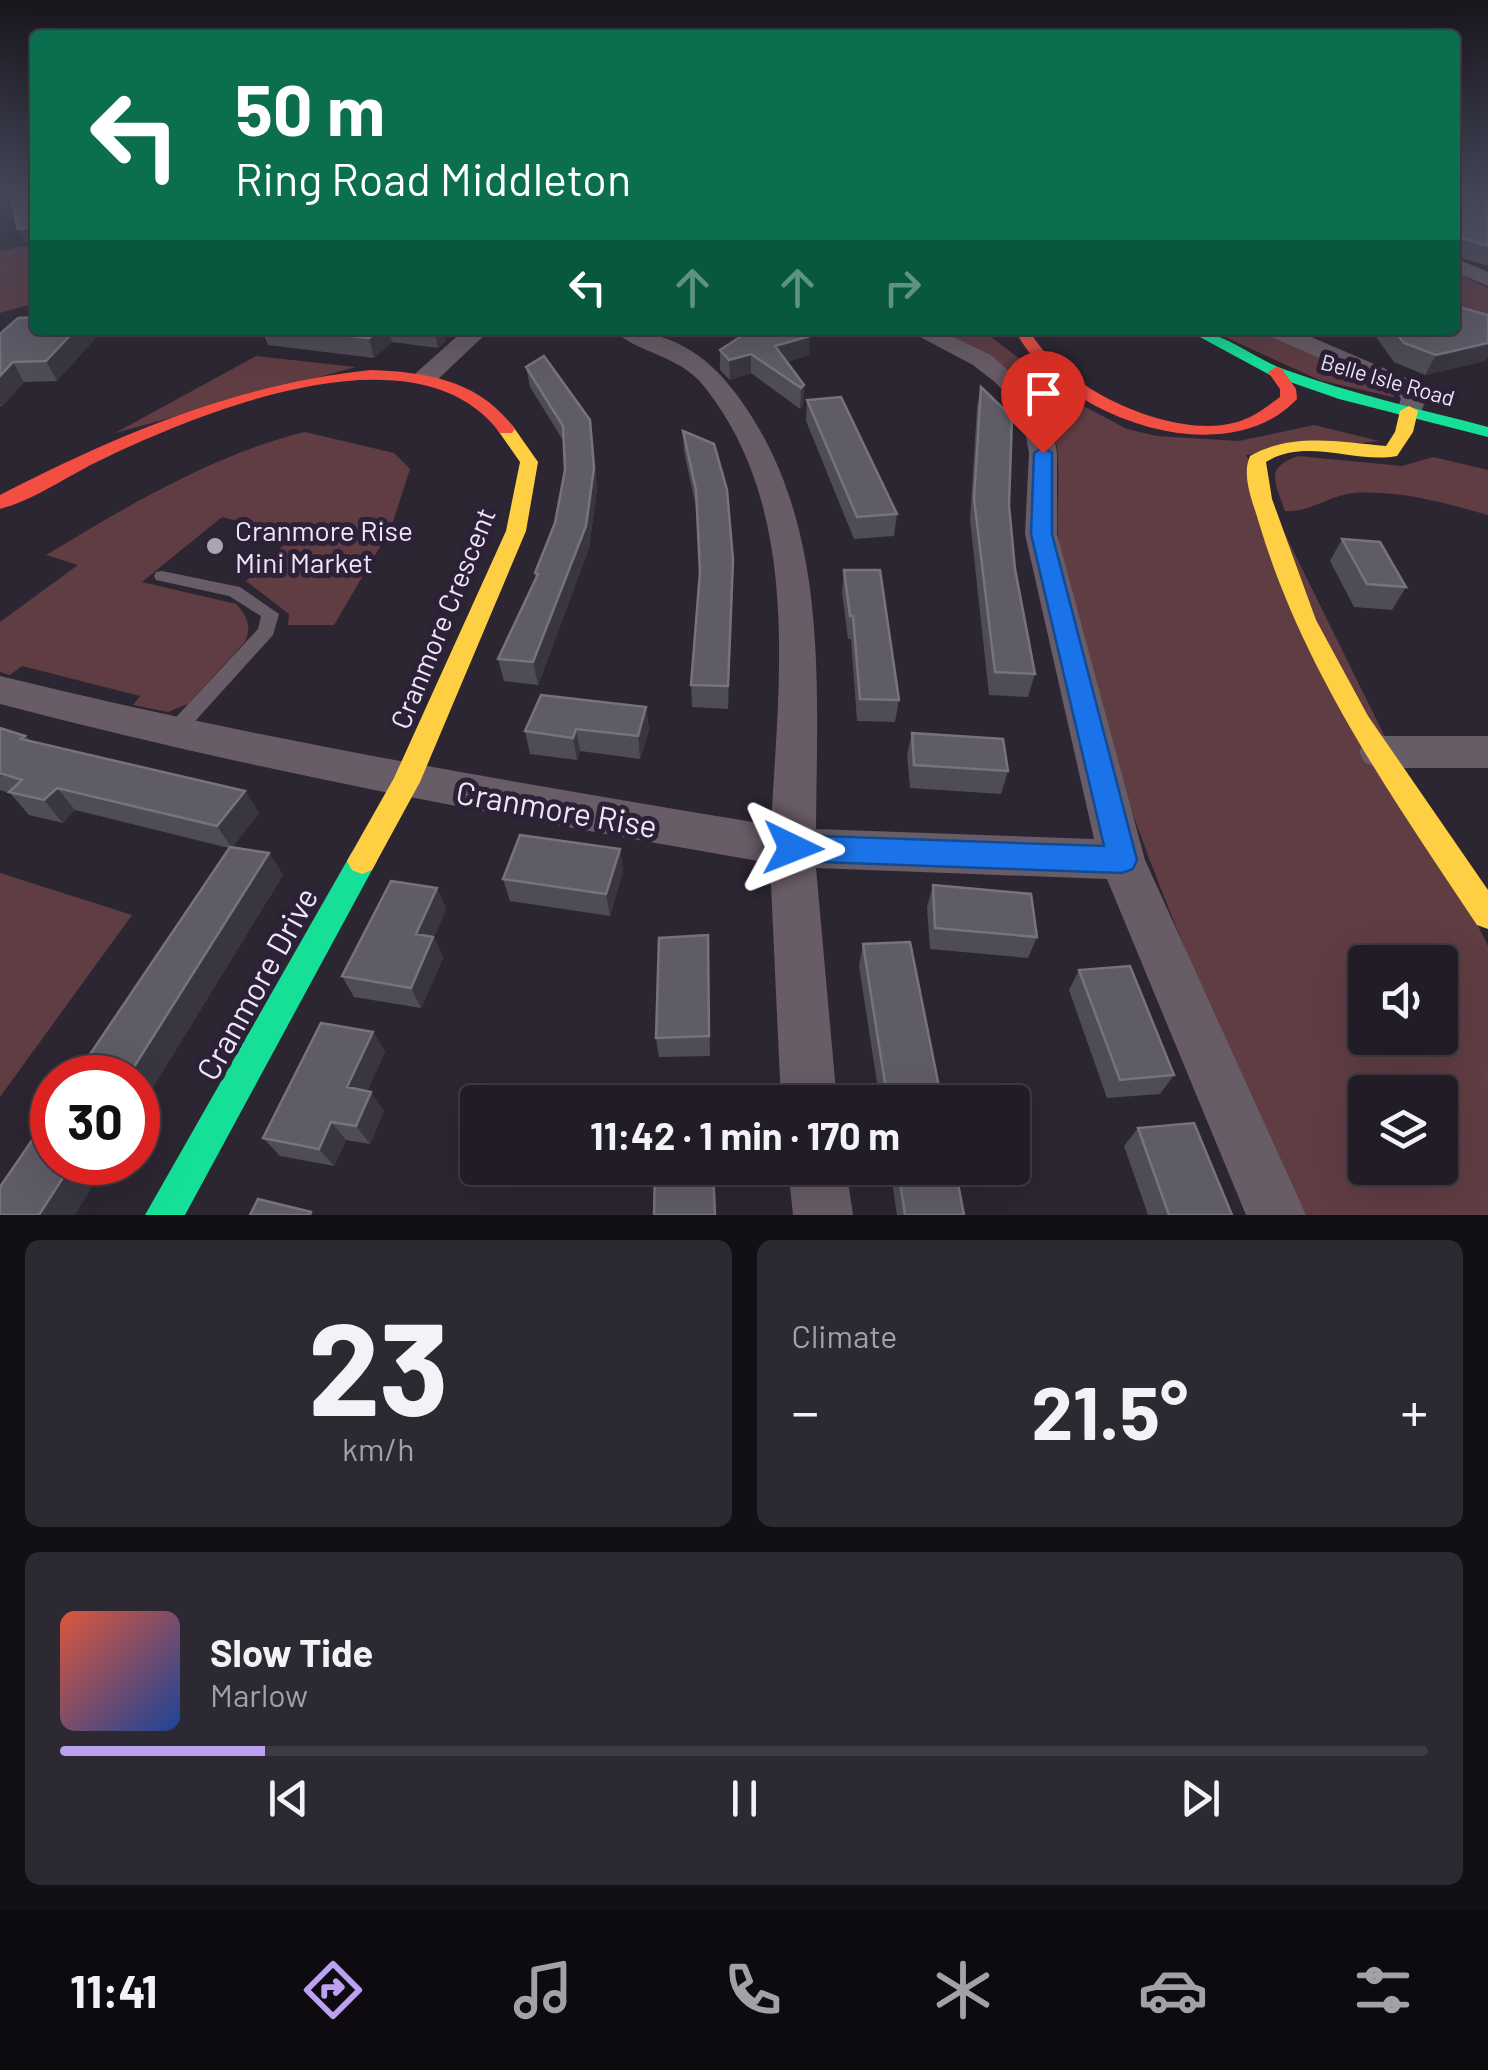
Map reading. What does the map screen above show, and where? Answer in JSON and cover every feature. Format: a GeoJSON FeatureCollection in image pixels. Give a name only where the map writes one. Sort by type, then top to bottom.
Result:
{"type":"FeatureCollection","features":[{"type":"Feature","properties":{"kind":"street"},"geometry":{"type":"LineString","coordinates":[[1460,266],[1488,280]]}},
{"type":"Feature","properties":{"kind":"street"},"geometry":{"type":"LineString","coordinates":[[426,377],[472,335]]}},
{"type":"Feature","properties":{"kind":"street"},"geometry":{"type":"LineString","coordinates":[[638,335],[710,376],[762,453],[790,552],[799,715],[793,848],[808,1085]]}},
{"type":"Feature","properties":{"kind":"street"},"geometry":{"type":"LineString","coordinates":[[930,335],[982,360],[1005,378],[1025,400],[1038,425],[1043,453],[1042,534],[1122,860],[1276,1215]]}},
{"type":"Feature","properties":{"kind":"street"},"geometry":{"type":"LineString","coordinates":[[1024,335],[1029,346],[1115,410],[1156,424],[1203,432],[1247,426],[1277,414],[1309,414]]}},
{"type":"Feature","properties":{"kind":"street","name":"Belle Isle Road"},"geometry":{"type":"LineString","coordinates":[[1204,335],[1276,372],[1488,455]]}},
{"type":"Feature","properties":{"kind":"street"},"geometry":{"type":"LineString","coordinates":[[1286,335],[1406,386],[1414,399],[1391,452],[1319,446],[1279,448],[1257,460],[1255,471],[1286,568],[1326,658],[1380,752],[1488,915]]}},
{"type":"Feature","properties":{"kind":"street"},"geometry":{"type":"LineString","coordinates":[[1276,372],[1288,389],[1289,399],[1277,414]]}},
{"type":"Feature","properties":{"kind":"street","name":"Cranmore Crescent"},"geometry":{"type":"LineString","coordinates":[[0,503],[73,464],[207,409],[275,389],[358,377],[426,377],[493,412],[529,462],[516,532],[406,782]]}},
{"type":"Feature","properties":{"kind":"street","name":"Belle Isle Road"},"geometry":{"type":"LineString","coordinates":[[1348,420],[1488,432]]}},
{"type":"Feature","properties":{"kind":"street","name":"Cranmore Rise"},"geometry":{"type":"LineString","coordinates":[[0,690],[172,734],[406,782],[793,848],[1122,860]]}},
{"type":"Feature","properties":{"kind":"street"},"geometry":{"type":"LineString","coordinates":[[1380,752],[1488,752]]}},
{"type":"Feature","properties":{"kind":"street","name":"Cranmore Drive"},"geometry":{"type":"LineString","coordinates":[[164,1215],[406,782]]}},
{"type":"Feature","properties":{"kind":"street"},"geometry":{"type":"LineString","coordinates":[[819,1185],[823,1215]]}},
{"type":"Feature","properties":{"kind":"lane"},"geometry":{"type":"LineString","coordinates":[[162,576],[234,591],[270,614],[267,631],[172,734]]}},
{"type":"Feature","properties":{"kind":"shaded area"},"geometry":{"type":"Polygon","coordinates":[[[30,250],[30,304],[0,313],[0,251],[30,250]]]}},
{"type":"Feature","properties":{"kind":"shaded area"},"geometry":{"type":"Polygon","coordinates":[[[1460,274],[1488,288],[1488,327],[1460,319],[1460,274]]]}},
{"type":"Feature","properties":{"kind":"shaded area"},"geometry":{"type":"Polygon","coordinates":[[[943,335],[989,335],[1076,402],[1127,429],[1157,436],[1239,441],[1314,425],[1379,441],[1246,455],[1488,946],[1488,1215],[1305,1215],[1178,931],[1099,713],[1061,560],[1058,462],[1050,421],[1029,389],[1000,365],[943,335]]]}},
{"type":"Feature","properties":{"kind":"shaded area"},"geometry":{"type":"Polygon","coordinates":[[[1221,335],[1275,335],[1399,392],[1393,397],[1319,380],[1221,335]]]}},
{"type":"Feature","properties":{"kind":"shaded area"},"geometry":{"type":"Polygon","coordinates":[[[256,356],[356,367],[115,433],[256,356]]]}},
{"type":"Feature","properties":{"kind":"shaded area"},"geometry":{"type":"Polygon","coordinates":[[[305,432],[394,453],[410,469],[391,528],[334,625],[288,625],[289,614],[246,581],[284,545],[239,535],[251,524],[222,517],[142,582],[236,604],[246,617],[245,642],[188,704],[168,712],[133,705],[140,696],[22,666],[10,675],[0,672],[0,622],[78,565],[46,555],[203,468],[305,432]]]}},
{"type":"Feature","properties":{"kind":"shaded area"},"geometry":{"type":"Polygon","coordinates":[[[1298,456],[1402,466],[1433,457],[1488,470],[1488,515],[1388,493],[1345,494],[1285,511],[1276,471],[1298,456]]]}},
{"type":"Feature","properties":{"kind":"shaded area"},"geometry":{"type":"Polygon","coordinates":[[[0,873],[132,915],[30,1055],[0,1097],[0,873]]]}},
{"type":"Feature","properties":{"kind":"building"},"geometry":{"type":"Polygon","coordinates":[[[1460,307],[1488,315],[1488,343],[1436,355],[1404,343],[1398,335],[1460,335],[1460,307]]]}},
{"type":"Feature","properties":{"kind":"building"},"geometry":{"type":"Polygon","coordinates":[[[30,317],[30,335],[70,335],[46,361],[13,362],[0,376],[0,334],[18,318],[30,317]]]}},
{"type":"Feature","properties":{"kind":"building"},"geometry":{"type":"Polygon","coordinates":[[[743,335],[810,336],[775,346],[804,385],[801,388],[751,354],[729,360],[720,350],[743,335]]]}},
{"type":"Feature","properties":{"kind":"building"},"geometry":{"type":"Polygon","coordinates":[[[544,356],[590,420],[594,468],[586,526],[533,662],[498,659],[538,574],[535,573],[555,523],[565,470],[563,426],[526,367],[544,356]]]}},
{"type":"Feature","properties":{"kind":"building"},"geometry":{"type":"Polygon","coordinates":[[[981,387],[1012,417],[1009,505],[1015,569],[1035,674],[995,672],[974,499],[981,387]]]}},
{"type":"Feature","properties":{"kind":"building"},"geometry":{"type":"Polygon","coordinates":[[[841,397],[897,514],[857,517],[807,400],[841,397]]]}},
{"type":"Feature","properties":{"kind":"building"},"geometry":{"type":"Polygon","coordinates":[[[683,431],[714,444],[727,490],[733,560],[728,686],[691,685],[700,572],[696,490],[683,431]]]}},
{"type":"Feature","properties":{"kind":"building"},"geometry":{"type":"Polygon","coordinates":[[[1342,539],[1380,542],[1406,587],[1367,584],[1342,539]]]}},
{"type":"Feature","properties":{"kind":"building"},"geometry":{"type":"Polygon","coordinates":[[[844,570],[880,570],[899,700],[860,699],[853,616],[844,570]]]}},
{"type":"Feature","properties":{"kind":"building"},"geometry":{"type":"Polygon","coordinates":[[[541,695],[646,707],[638,736],[576,729],[573,738],[525,731],[541,695]]]}},
{"type":"Feature","properties":{"kind":"building"},"geometry":{"type":"Polygon","coordinates":[[[0,728],[25,736],[21,739],[245,791],[217,826],[57,788],[44,800],[9,792],[22,780],[0,773],[0,728]]]}},
{"type":"Feature","properties":{"kind":"building"},"geometry":{"type":"Polygon","coordinates":[[[912,733],[1003,739],[1008,771],[914,765],[912,733]]]}},
{"type":"Feature","properties":{"kind":"building"},"geometry":{"type":"Polygon","coordinates":[[[520,835],[620,849],[606,894],[503,879],[520,835]]]}},
{"type":"Feature","properties":{"kind":"building"},"geometry":{"type":"Polygon","coordinates":[[[230,847],[269,853],[142,1055],[90,1055],[230,847]]]}},
{"type":"Feature","properties":{"kind":"building"},"geometry":{"type":"Polygon","coordinates":[[[391,881],[437,888],[416,934],[433,937],[411,988],[342,976],[391,881]]]}},
{"type":"Feature","properties":{"kind":"building"},"geometry":{"type":"Polygon","coordinates":[[[933,885],[1031,894],[1037,937],[935,928],[933,885]]]}},
{"type":"Feature","properties":{"kind":"building"},"geometry":{"type":"Polygon","coordinates":[[[708,935],[709,1036],[656,1038],[659,938],[708,935]]]}},
{"type":"Feature","properties":{"kind":"building"},"geometry":{"type":"Polygon","coordinates":[[[910,942],[939,1085],[885,1085],[863,944],[910,942]]]}},
{"type":"Feature","properties":{"kind":"building"},"geometry":{"type":"Polygon","coordinates":[[[1130,966],[1174,1075],[1120,1080],[1079,970],[1130,966]]]}},
{"type":"Feature","properties":{"kind":"building"},"geometry":{"type":"Polygon","coordinates":[[[321,1023],[373,1032],[347,1087],[371,1092],[356,1126],[331,1122],[319,1149],[263,1138],[321,1023]]]}},
{"type":"Feature","properties":{"kind":"building"},"geometry":{"type":"Polygon","coordinates":[[[1194,1123],[1232,1215],[1169,1215],[1138,1128],[1194,1123]]]}},
{"type":"Feature","properties":{"kind":"building"},"geometry":{"type":"Polygon","coordinates":[[[30,1143],[30,1185],[58,1185],[39,1215],[0,1215],[0,1187],[30,1143]]]}},
{"type":"Feature","properties":{"kind":"building"},"geometry":{"type":"Polygon","coordinates":[[[655,1185],[714,1185],[715,1215],[654,1215],[655,1185]]]}},
{"type":"Feature","properties":{"kind":"building"},"geometry":{"type":"Polygon","coordinates":[[[901,1185],[958,1185],[964,1215],[905,1215],[901,1185]]]}},
{"type":"Feature","properties":{"kind":"building"},"geometry":{"type":"Polygon","coordinates":[[[258,1199],[311,1212],[250,1215],[258,1199]]]}},
{"type":"Feature","properties":{"kind":"traffic: fast"},"geometry":{"type":"LineString","coordinates":[[1204,335],[1276,372],[1345,395],[1488,432]]}},
{"type":"Feature","properties":{"kind":"traffic: fast"},"geometry":{"type":"LineString","coordinates":[[164,1215],[362,861]]}},
{"type":"Feature","properties":{"kind":"traffic: slow"},"geometry":{"type":"LineString","coordinates":[[1409,411],[1404,432],[1391,452],[1305,445],[1272,451],[1257,460],[1257,479],[1283,567],[1331,672],[1390,772],[1488,915]]}},
{"type":"Feature","properties":{"kind":"traffic: slow"},"geometry":{"type":"LineString","coordinates":[[362,861],[406,782],[516,531],[529,462],[506,429]]}},
{"type":"Feature","properties":{"kind":"traffic: jam"},"geometry":{"type":"LineString","coordinates":[[1025,335],[1040,355],[1089,393],[1116,408],[1175,429],[1205,432],[1235,428],[1263,418],[1289,399],[1288,389],[1276,372]]}},
{"type":"Feature","properties":{"kind":"traffic: jam"},"geometry":{"type":"LineString","coordinates":[[0,503],[149,431],[204,410],[316,380],[371,375],[428,378],[482,406],[506,429]]}},
{"type":"Feature","properties":{"kind":"place","name":"Cranmore Rise Mini Market"},"geometry":{"type":"Point","coordinates":[215,546]}},
{"type":"Feature","properties":{"kind":"route"},"geometry":{"type":"LineString","coordinates":[[793,848],[1122,860],[1042,534],[1043,453]]}}]}
